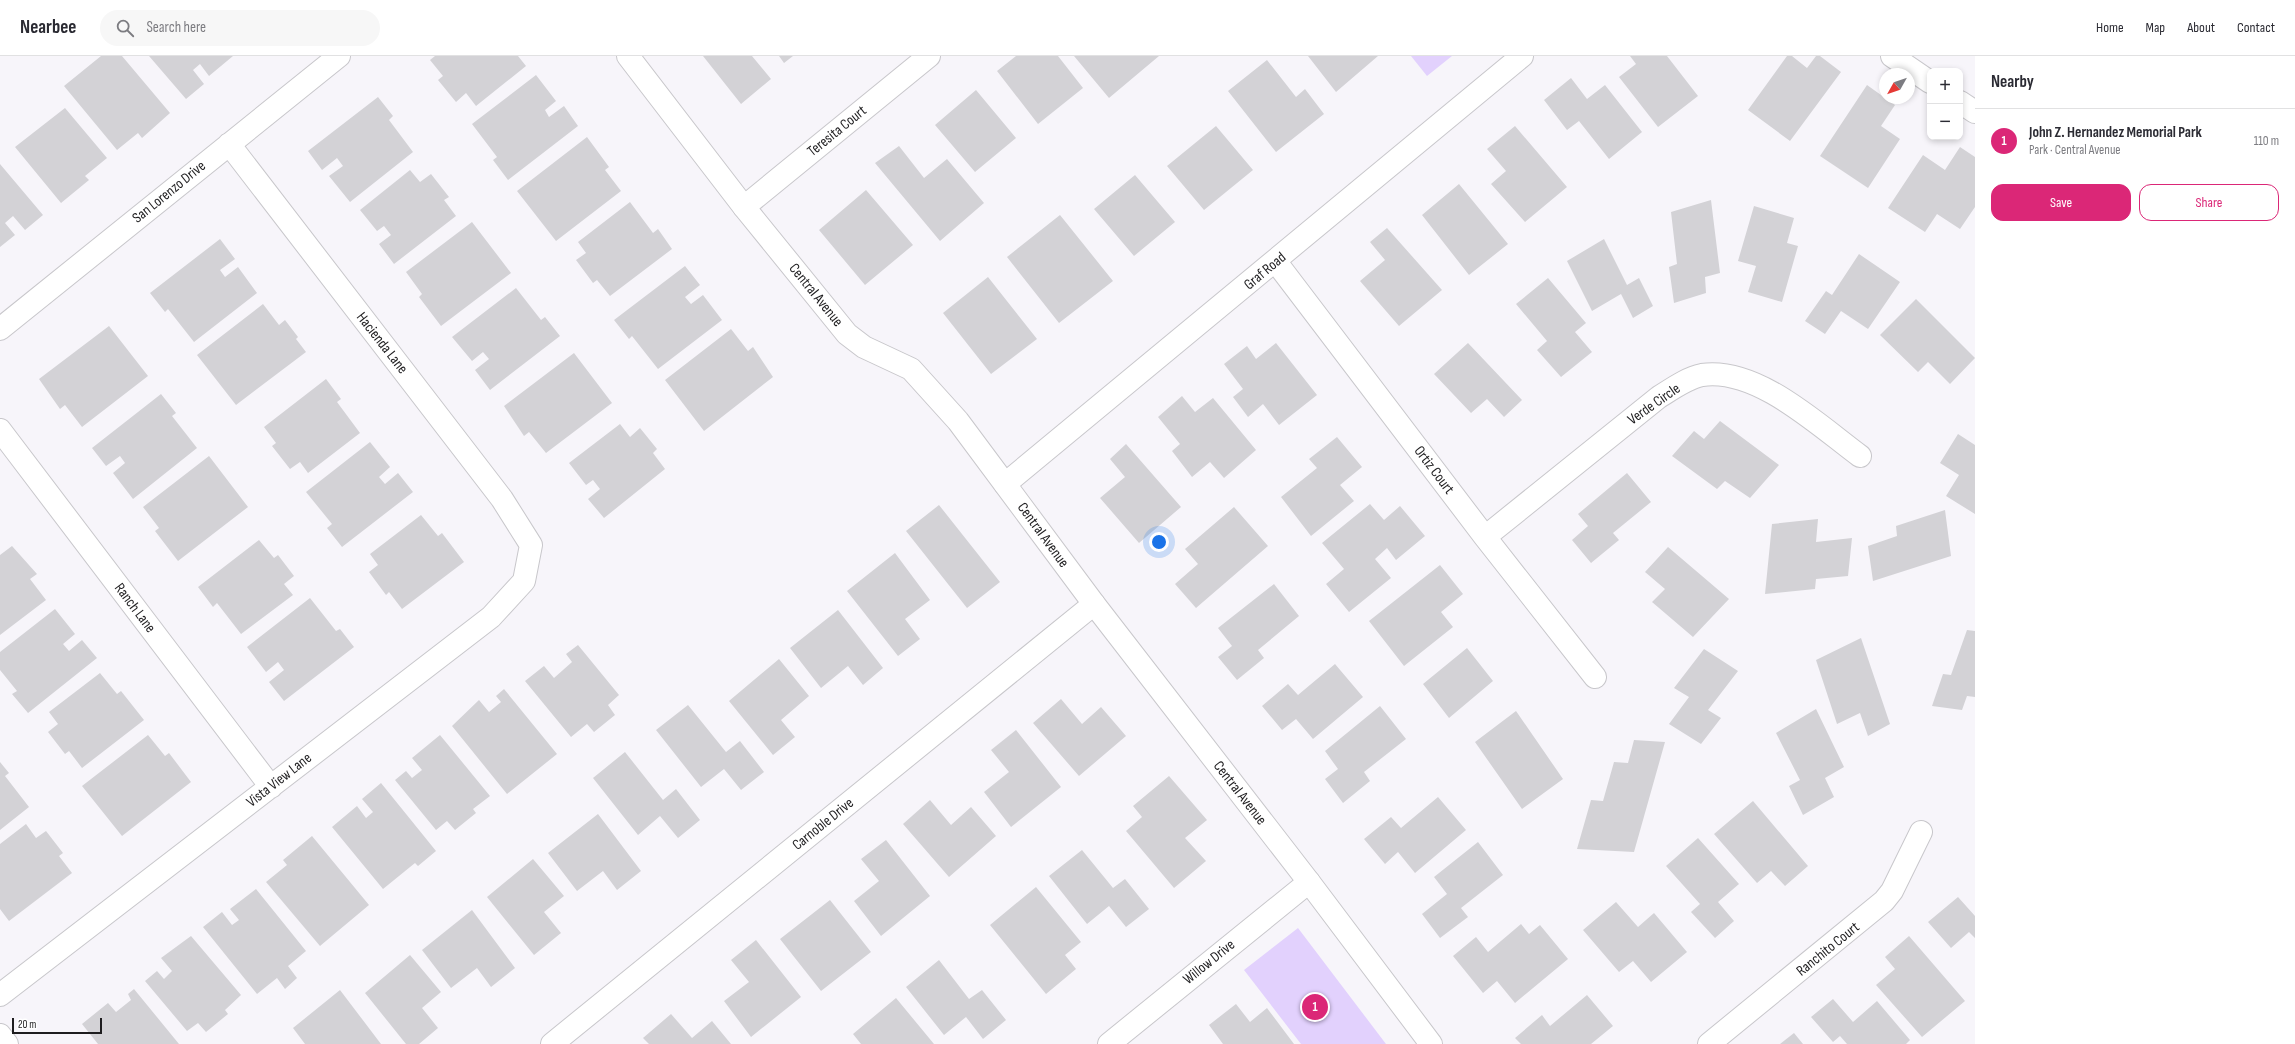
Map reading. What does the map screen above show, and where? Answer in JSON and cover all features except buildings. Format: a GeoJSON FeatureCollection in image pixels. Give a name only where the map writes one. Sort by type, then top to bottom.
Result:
{"type":"FeatureCollection","features":[{"type":"Feature","properties":{"kind":"street","name":"San Lorenzo Drive"},"geometry":{"type":"LineString","coordinates":[[0,329],[339,56]]}},
{"type":"Feature","properties":{"kind":"street","name":"Central Avenue"},"geometry":{"type":"LineString","coordinates":[[628,56],[744,207],[847,334],[864,347],[911,369],[921,378],[958,421],[1094,604],[1309,882],[1431,1044]]}},
{"type":"Feature","properties":{"kind":"street","name":"Teresita Court"},"geometry":{"type":"LineString","coordinates":[[744,207],[929,56]]}},
{"type":"Feature","properties":{"kind":"street","name":"Graf Road"},"geometry":{"type":"LineString","coordinates":[[1005,484],[1276,262],[1522,56]]}},
{"type":"Feature","properties":{"kind":"street"},"geometry":{"type":"LineString","coordinates":[[1892,56],[1927,80]]}},
{"type":"Feature","properties":{"kind":"street"},"geometry":{"type":"LineString","coordinates":[[1963,104],[1975,112]]}},
{"type":"Feature","properties":{"kind":"street","name":"Hacienda Lane"},"geometry":{"type":"LineString","coordinates":[[229,144],[502,500],[531,545]]}},
{"type":"Feature","properties":{"kind":"street","name":"Ortiz Court"},"geometry":{"type":"LineString","coordinates":[[1276,262],[1485,537],[1595,677]]}},
{"type":"Feature","properties":{"kind":"street","name":"Verde Circle"},"geometry":{"type":"LineString","coordinates":[[1485,537],[1659,397],[1690,379],[1702,375],[1728,374],[1752,381],[1776,395],[1860,456]]}},
{"type":"Feature","properties":{"kind":"street","name":"Ranch Lane"},"geometry":{"type":"LineString","coordinates":[[0,430],[271,787]]}},
{"type":"Feature","properties":{"kind":"street","name":"Vista View Lane"},"geometry":{"type":"LineString","coordinates":[[0,995],[492,617],[524,581],[531,545]]}},
{"type":"Feature","properties":{"kind":"street","name":"Carnoble Drive"},"geometry":{"type":"LineString","coordinates":[[552,1044],[1094,604]]}},
{"type":"Feature","properties":{"kind":"street","name":"Ranchito Court"},"geometry":{"type":"LineString","coordinates":[[1709,1044],[1884,901],[1892,890],[1920,832]]}},
{"type":"Feature","properties":{"kind":"street","name":"Willow Drive"},"geometry":{"type":"LineString","coordinates":[[1109,1044],[1309,882]]}},
{"type":"Feature","properties":{"kind":"street"},"geometry":{"type":"LineString","coordinates":[[0,1035],[7,1044]]}},
{"type":"Feature","properties":{"kind":"shaded area"},"geometry":{"type":"Polygon","coordinates":[[[1411,56],[1452,56],[1427,76],[1411,56]]]}},
{"type":"Feature","properties":{"kind":"shaded area"},"geometry":{"type":"Polygon","coordinates":[[[1298,928],[1386,1044],[1301,1044],[1244,970],[1298,928]]]}},
{"type":"Feature","properties":{"kind":"place","name":"John Z. Hernandez Memorial Park"},"geometry":{"type":"Point","coordinates":[1315,1007]}}]}
